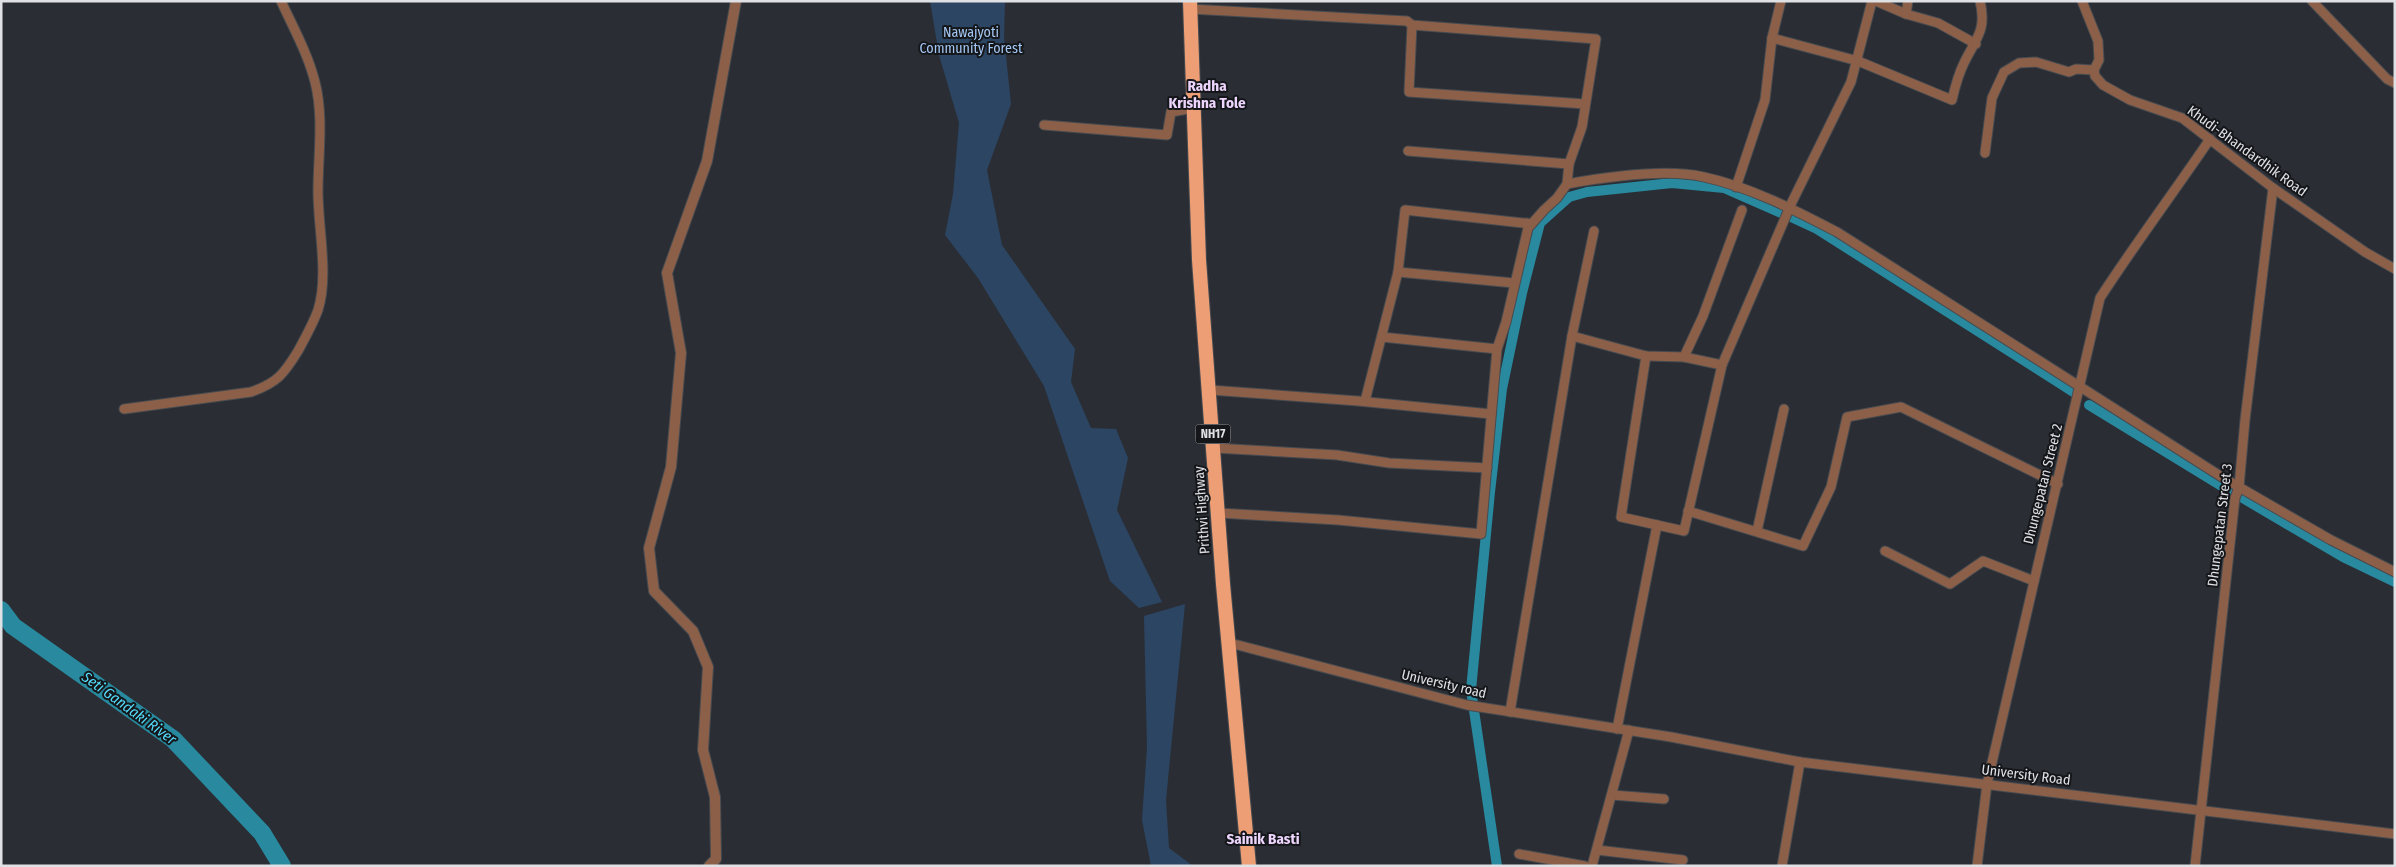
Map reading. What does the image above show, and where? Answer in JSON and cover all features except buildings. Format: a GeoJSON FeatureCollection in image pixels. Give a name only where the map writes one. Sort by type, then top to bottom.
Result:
{"type":"FeatureCollection","features":[{"type":"Feature","properties":{"kind":"highway","name":"Prithvi Highway"},"geometry":{"type":"LineString","coordinates":[[1190,5],[1199,260],[1223,584],[1230,643],[1249,866]]}},
{"type":"Feature","properties":{"kind":"street"},"geometry":{"type":"LineString","coordinates":[[124,409],[251,392],[270,385],[286,371],[303,342],[318,308],[322,265],[318,194],[319,122],[316,84],[311,67],[281,1]]}},
{"type":"Feature","properties":{"kind":"street"},"geometry":{"type":"LineString","coordinates":[[709,866],[716,859],[715,797],[703,750],[708,666],[693,631],[654,591],[649,548],[671,467],[681,353],[667,273],[707,161],[736,1]]}},
{"type":"Feature","properties":{"kind":"street"},"geometry":{"type":"LineString","coordinates":[[1736,187],[1765,100],[1772,38],[1781,1]]}},
{"type":"Feature","properties":{"kind":"street"},"geometry":{"type":"LineString","coordinates":[[1646,356],[1621,517],[1684,531],[1722,365],[1790,208],[1851,82],[1874,1],[1906,14],[1938,23],[1976,44]]}},
{"type":"Feature","properties":{"kind":"street"},"geometry":{"type":"LineString","coordinates":[[1906,14],[1908,1]]}},
{"type":"Feature","properties":{"kind":"street"},"geometry":{"type":"LineString","coordinates":[[1772,38],[1858,62],[1952,100],[1964,61],[1976,44],[1984,18],[1980,1]]}},
{"type":"Feature","properties":{"kind":"street"},"geometry":{"type":"LineString","coordinates":[[1985,153],[1992,98],[2004,72],[2019,63],[2036,62],[2070,72],[2094,70],[2098,60],[2098,41],[2082,1]]}},
{"type":"Feature","properties":{"kind":"street"},"geometry":{"type":"LineString","coordinates":[[2312,1],[2387,79],[2395,84]]}},
{"type":"Feature","properties":{"kind":"street"},"geometry":{"type":"LineString","coordinates":[[1190,5],[1596,39],[1582,126],[1569,164],[1567,184],[1558,198],[1528,228],[1506,322],[1497,349],[1481,534],[1338,520],[1219,513]]}},
{"type":"Feature","properties":{"kind":"street"},"geometry":{"type":"LineString","coordinates":[[1412,25],[1410,92],[1585,104]]}},
{"type":"Feature","properties":{"kind":"street","name":"Khudi-Bhandardhik Road"},"geometry":{"type":"LineString","coordinates":[[2094,70],[2094,76],[2103,84],[2130,100],[2182,118],[2273,188],[2365,252],[2395,269]]}},
{"type":"Feature","properties":{"kind":"street"},"geometry":{"type":"LineString","coordinates":[[1044,125],[1167,135],[1171,112],[1194,108]]}},
{"type":"Feature","properties":{"kind":"street","name":"Dhungepatan Street 2"},"geometry":{"type":"LineString","coordinates":[[1976,866],[1987,784],[2100,298],[2127,255],[2158,215],[2210,139]]}},
{"type":"Feature","properties":{"kind":"street"},"geometry":{"type":"LineString","coordinates":[[1408,151],[1569,164]]}},
{"type":"Feature","properties":{"kind":"street"},"geometry":{"type":"LineString","coordinates":[[1567,184],[1597,179],[1658,174],[1702,176],[1790,208],[1837,232],[2080,388],[2239,487],[2331,540],[2395,572]]}},
{"type":"Feature","properties":{"kind":"street","name":"Dhungepatan Street 3"},"geometry":{"type":"LineString","coordinates":[[2195,866],[2235,498],[2239,487],[2245,420],[2273,188]]}},
{"type":"Feature","properties":{"kind":"street"},"geometry":{"type":"LineString","coordinates":[[1365,401],[1398,272],[1405,210],[1523,223],[1527,224],[1528,228]]}},
{"type":"Feature","properties":{"kind":"street"},"geometry":{"type":"LineString","coordinates":[[1684,357],[1703,316],[1742,210]]}},
{"type":"Feature","properties":{"kind":"street"},"geometry":{"type":"LineString","coordinates":[[1510,712],[1572,336],[1594,231]]}},
{"type":"Feature","properties":{"kind":"street"},"geometry":{"type":"LineString","coordinates":[[1398,272],[1514,283]]}},
{"type":"Feature","properties":{"kind":"street"},"geometry":{"type":"LineString","coordinates":[[1572,336],[1646,356],[1684,357],[1722,365]]}},
{"type":"Feature","properties":{"kind":"street"},"geometry":{"type":"LineString","coordinates":[[1382,337],[1497,349]]}},
{"type":"Feature","properties":{"kind":"street"},"geometry":{"type":"LineString","coordinates":[[1210,390],[1365,401],[1491,414]]}},
{"type":"Feature","properties":{"kind":"street"},"geometry":{"type":"LineString","coordinates":[[1688,511],[1803,546],[1831,486],[1846,417],[1901,407],[2058,484]]}},
{"type":"Feature","properties":{"kind":"street"},"geometry":{"type":"LineString","coordinates":[[1757,531],[1784,410]]}},
{"type":"Feature","properties":{"kind":"street"},"geometry":{"type":"LineString","coordinates":[[1214,448],[1337,455],[1389,463],[1487,468]]}},
{"type":"Feature","properties":{"kind":"street"},"geometry":{"type":"LineString","coordinates":[[1617,728],[1657,525]]}},
{"type":"Feature","properties":{"kind":"street"},"geometry":{"type":"LineString","coordinates":[[1885,551],[1950,584],[1983,561],[2034,582]]}},
{"type":"Feature","properties":{"kind":"street","name":"University road"},"geometry":{"type":"LineString","coordinates":[[1230,643],[1467,705],[1654,734]]}},
{"type":"Feature","properties":{"kind":"street"},"geometry":{"type":"LineString","coordinates":[[1592,866],[1629,730]]}},
{"type":"Feature","properties":{"kind":"street","name":"University Road"},"geometry":{"type":"LineString","coordinates":[[1654,734],[1800,762],[2202,809],[2395,834]]}},
{"type":"Feature","properties":{"kind":"street"},"geometry":{"type":"LineString","coordinates":[[1782,866],[1800,762]]}},
{"type":"Feature","properties":{"kind":"street"},"geometry":{"type":"LineString","coordinates":[[1612,795],[1664,799]]}},
{"type":"Feature","properties":{"kind":"street"},"geometry":{"type":"LineString","coordinates":[[1597,850],[1683,860]]}},
{"type":"Feature","properties":{"kind":"street"},"geometry":{"type":"LineString","coordinates":[[1519,854],[1586,866]]}},
{"type":"Feature","properties":{"kind":"green space","name":"Nawajyoti Community Forest"},"geometry":{"type":"Polygon","coordinates":[[[930,1],[1005,1],[1004,37],[1011,104],[987,170],[1002,245],[1075,349],[1071,382],[1091,428],[1116,429],[1128,458],[1117,510],[1162,602],[1139,608],[1110,581],[1044,386],[978,278],[945,235],[953,194],[959,123],[939,55],[930,1]]]}},
{"type":"Feature","properties":{"kind":"green space"},"geometry":{"type":"Polygon","coordinates":[[[1185,604],[1166,800],[1169,848],[1193,866],[1151,866],[1142,820],[1147,747],[1144,616],[1185,604]]]}},
{"type":"Feature","properties":{"kind":"waterway"},"geometry":{"type":"LineString","coordinates":[[1497,866],[1471,690],[1502,389],[1522,293],[1540,223],[1569,197],[1587,192],[1672,183],[1724,188],[1781,213]]}},
{"type":"Feature","properties":{"kind":"waterway"},"geometry":{"type":"LineString","coordinates":[[1789,216],[1817,229],[2075,393]]}},
{"type":"Feature","properties":{"kind":"waterway"},"geometry":{"type":"LineString","coordinates":[[2089,405],[2233,493]]}},
{"type":"Feature","properties":{"kind":"waterway"},"geometry":{"type":"LineString","coordinates":[[2241,497],[2343,557],[2395,582]]}},
{"type":"Feature","properties":{"kind":"waterway","name":"Seti Gandaki River"},"geometry":{"type":"LineString","coordinates":[[1,610],[13,626],[173,739],[262,833],[282,866]]}},
{"type":"Feature","properties":{"kind":"district","name":"Radha Krishna Tole"},"geometry":{"type":"Point","coordinates":[1207,94]}},
{"type":"Feature","properties":{"kind":"district","name":"Sainik Basti"},"geometry":{"type":"Point","coordinates":[1263,839]}}]}
